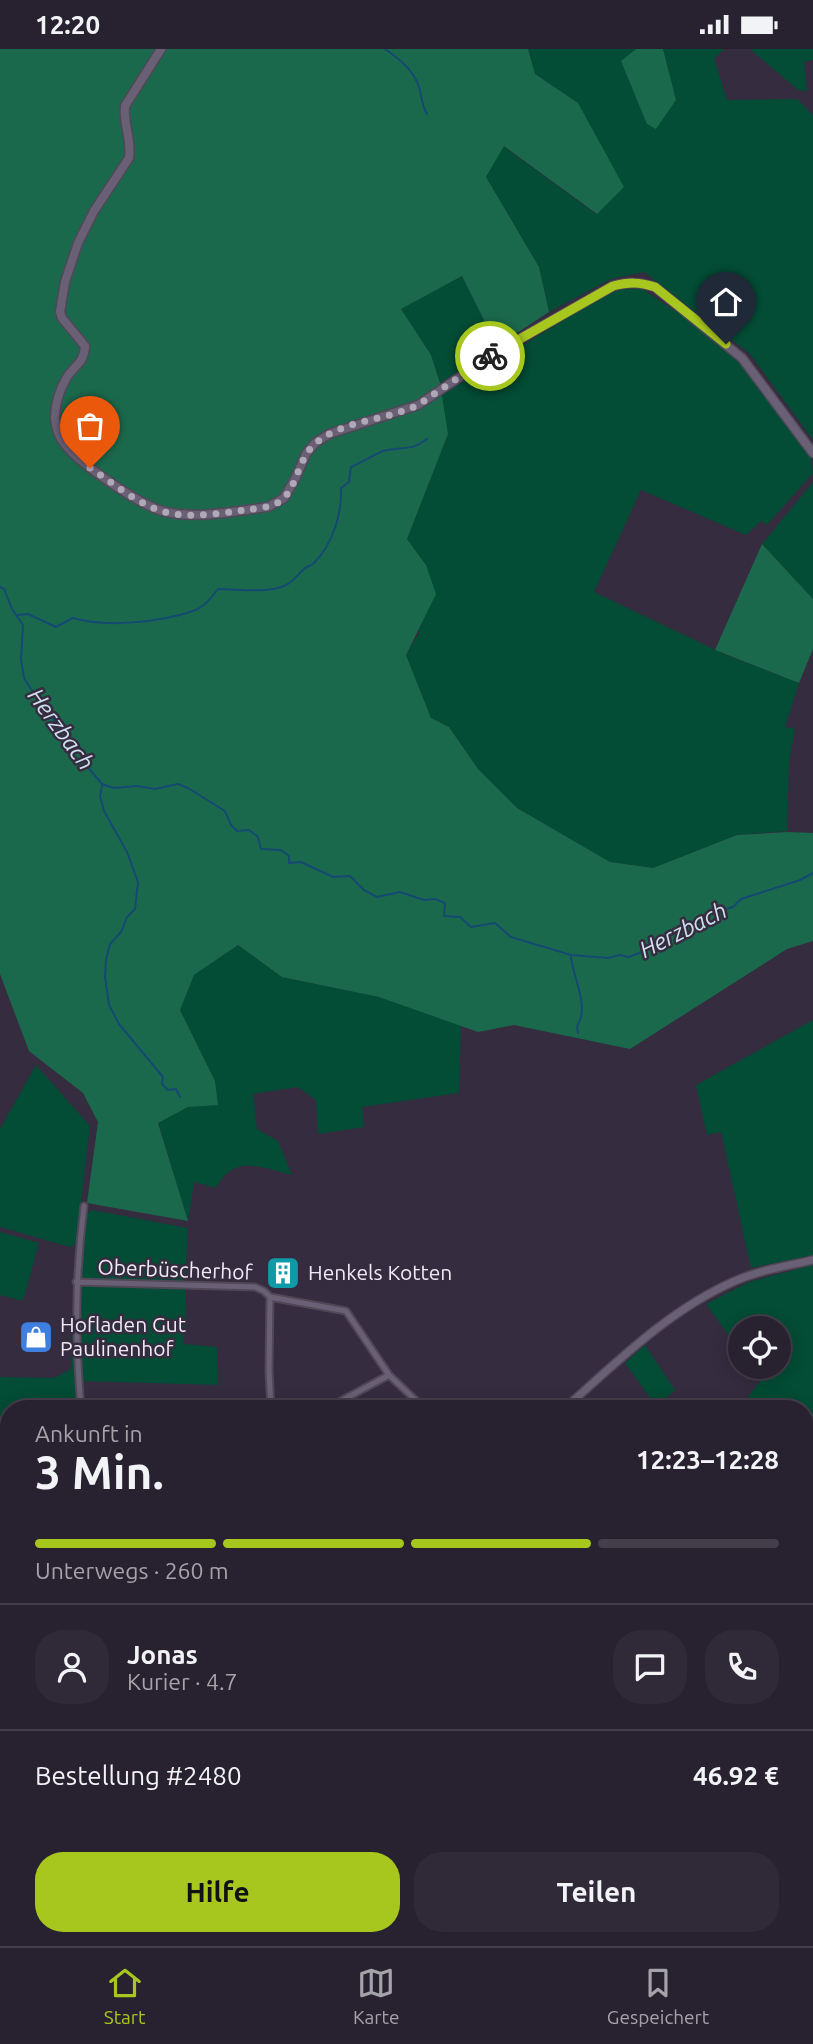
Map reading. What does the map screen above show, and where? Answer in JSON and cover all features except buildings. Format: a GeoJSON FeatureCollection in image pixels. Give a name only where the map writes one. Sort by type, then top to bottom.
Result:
{"type":"FeatureCollection","features":[{"type":"Feature","properties":{"kind":"main road"},"geometry":{"type":"LineString","coordinates":[[161,49],[125,106],[129,159],[94,211],[78,243],[59,305],[62,318],[85,346],[85,357],[69,375],[58,400],[55,416],[57,431],[75,456],[139,501],[164,512],[206,515],[277,503],[290,489],[306,454],[315,443],[329,434],[418,405],[500,350],[613,286],[628,282],[642,282],[655,287],[743,358],[813,453]]}},
{"type":"Feature","properties":{"kind":"street"},"geometry":{"type":"LineString","coordinates":[[80,1400],[75,1345],[76,1282],[85,1206]]}},
{"type":"Feature","properties":{"kind":"street"},"geometry":{"type":"LineString","coordinates":[[574,1400],[662,1324],[705,1295],[758,1273],[813,1260]]}},
{"type":"Feature","properties":{"kind":"street","name":"Oberbüscherhof"},"geometry":{"type":"LineString","coordinates":[[76,1282],[255,1287],[270,1297],[346,1311],[389,1375],[415,1400]]}},
{"type":"Feature","properties":{"kind":"street","name":"Oberbüscherhof"},"geometry":{"type":"LineString","coordinates":[[270,1297],[271,1400]]}},
{"type":"Feature","properties":{"kind":"street"},"geometry":{"type":"LineString","coordinates":[[343,1400],[389,1375]]}},
{"type":"Feature","properties":{"kind":"green space"},"geometry":{"type":"Polygon","coordinates":[[[0,49],[528,49],[535,74],[578,103],[624,187],[597,214],[504,146],[486,177],[539,267],[549,312],[497,346],[462,276],[401,309],[431,355],[440,383],[448,434],[407,539],[426,565],[436,594],[406,655],[431,718],[449,727],[478,769],[517,808],[610,862],[653,868],[737,835],[813,833],[813,941],[787,949],[630,1049],[514,1025],[478,1032],[379,997],[282,977],[238,945],[194,975],[180,1010],[215,1081],[218,1105],[188,1107],[158,1123],[188,1221],[87,1203],[98,1122],[83,1093],[29,1051],[0,974],[0,49]]]}},
{"type":"Feature","properties":{"kind":"green space"},"geometry":{"type":"Polygon","coordinates":[[[528,49],[636,49],[622,61],[676,100],[663,49],[724,49],[714,59],[727,100],[797,99],[813,115],[813,440],[750,354],[644,272],[611,279],[549,312],[539,267],[486,177],[503,146],[596,214],[578,103],[535,74],[528,49]]]}},
{"type":"Feature","properties":{"kind":"green space"},"geometry":{"type":"Polygon","coordinates":[[[636,49],[663,49],[676,100],[656,129],[647,124],[621,61],[636,49]]]}},
{"type":"Feature","properties":{"kind":"green space"},"geometry":{"type":"Polygon","coordinates":[[[750,49],[813,49],[813,60],[804,62],[807,91],[798,90],[750,49]]]}},
{"type":"Feature","properties":{"kind":"green space"},"geometry":{"type":"Polygon","coordinates":[[[462,276],[497,346],[440,383],[431,355],[401,309],[462,276]]]}},
{"type":"Feature","properties":{"kind":"green space"},"geometry":{"type":"Polygon","coordinates":[[[641,288],[693,323],[741,364],[811,458],[813,473],[767,525],[761,521],[746,535],[641,490],[594,592],[724,654],[799,683],[785,727],[795,729],[789,762],[787,831],[737,835],[653,868],[610,862],[517,808],[478,769],[449,727],[431,718],[406,655],[419,633],[426,565],[407,539],[448,434],[440,396],[593,302],[617,290],[641,288]]]}},
{"type":"Feature","properties":{"kind":"green space"},"geometry":{"type":"Polygon","coordinates":[[[813,482],[813,599],[762,544],[813,482]]]}},
{"type":"Feature","properties":{"kind":"green space"},"geometry":{"type":"Polygon","coordinates":[[[762,544],[813,599],[813,649],[799,683],[715,650],[762,544]]]}},
{"type":"Feature","properties":{"kind":"green space"},"geometry":{"type":"Polygon","coordinates":[[[238,945],[282,977],[379,997],[461,1025],[459,1093],[362,1107],[364,1127],[318,1134],[316,1100],[298,1087],[253,1094],[257,1129],[278,1141],[292,1175],[249,1166],[231,1171],[216,1188],[194,1182],[188,1221],[158,1122],[188,1107],[215,1081],[180,1010],[194,975],[238,945]]]}},
{"type":"Feature","properties":{"kind":"green space"},"geometry":{"type":"Polygon","coordinates":[[[813,1020],[813,1255],[751,1268],[721,1132],[707,1135],[696,1085],[813,1020]]]}},
{"type":"Feature","properties":{"kind":"green space"},"geometry":{"type":"Polygon","coordinates":[[[36,1065],[90,1126],[76,1244],[70,1247],[0,1227],[0,1129],[36,1065]]]}},
{"type":"Feature","properties":{"kind":"green space"},"geometry":{"type":"Polygon","coordinates":[[[92,1210],[188,1228],[185,1284],[77,1281],[86,1215],[92,1210]]]}},
{"type":"Feature","properties":{"kind":"green space"},"geometry":{"type":"Polygon","coordinates":[[[0,1232],[39,1243],[23,1301],[0,1295],[0,1232]]]}},
{"type":"Feature","properties":{"kind":"green space"},"geometry":{"type":"Polygon","coordinates":[[[813,1265],[813,1400],[746,1400],[760,1379],[791,1379],[791,1316],[728,1316],[728,1334],[706,1304],[749,1282],[813,1265]]]}},
{"type":"Feature","properties":{"kind":"green space"},"geometry":{"type":"Polygon","coordinates":[[[81,1285],[185,1287],[183,1344],[217,1347],[218,1385],[81,1381],[81,1285]]]}},
{"type":"Feature","properties":{"kind":"green space"},"geometry":{"type":"Polygon","coordinates":[[[72,1325],[76,1400],[0,1400],[0,1377],[54,1378],[71,1369],[72,1325]]]}},
{"type":"Feature","properties":{"kind":"green space"},"geometry":{"type":"Polygon","coordinates":[[[645,1345],[675,1390],[663,1400],[652,1400],[625,1363],[645,1345]]]}},
{"type":"Feature","properties":{"kind":"waterway"},"geometry":{"type":"LineString","coordinates":[[385,49],[413,75],[427,114]]}},
{"type":"Feature","properties":{"kind":"waterway"},"geometry":{"type":"LineString","coordinates":[[18,615],[28,614],[56,627],[73,618],[101,623],[150,621],[197,609],[218,589],[260,590],[284,586],[314,563],[326,547],[338,518],[341,488],[349,482],[351,467],[383,451],[411,447],[427,439]]}},
{"type":"Feature","properties":{"kind":"waterway","name":"Herzbach"},"geometry":{"type":"LineString","coordinates":[[0,587],[4,589],[12,609],[23,625],[21,659],[24,678],[36,697],[45,703],[58,729],[67,731],[69,744],[80,747],[86,765],[102,784],[114,788],[137,786],[155,789],[178,784],[188,788],[225,811],[237,831],[249,830],[258,837],[261,849],[281,850],[289,856],[289,863],[301,862],[333,877],[350,876],[364,890],[377,897],[400,892],[424,900],[435,899],[445,903],[444,916],[460,917],[471,927],[495,923],[511,937],[571,955],[629,957],[657,946],[708,914],[733,907],[741,899],[800,880],[813,873]]}},
{"type":"Feature","properties":{"kind":"waterway"},"geometry":{"type":"LineString","coordinates":[[102,786],[100,796],[104,811],[127,852],[138,882],[135,909],[110,944],[106,960],[105,977],[109,1005],[119,1024],[163,1077],[162,1084],[168,1090],[176,1089],[180,1097]]}},
{"type":"Feature","properties":{"kind":"waterway"},"geometry":{"type":"LineString","coordinates":[[571,957],[582,1010],[577,1026],[578,1033]]}},
{"type":"Feature","properties":{"kind":"way so far"},"geometry":{"type":"LineString","coordinates":[[90,468],[139,501],[164,512],[206,515],[268,506],[284,498],[306,454],[315,443],[344,428],[418,405],[490,356]]}},
{"type":"Feature","properties":{"kind":"place","name":"Henkels Kotten"},"geometry":{"type":"Point","coordinates":[283,1273]}},
{"type":"Feature","properties":{"kind":"place","name":"Hofladen Gut Paulinenhof"},"geometry":{"type":"Point","coordinates":[36,1337]}},
{"type":"Feature","properties":{"kind":"route"},"geometry":{"type":"LineString","coordinates":[[490,356],[613,286],[628,282],[642,282],[655,287],[726,344]]}}]}
